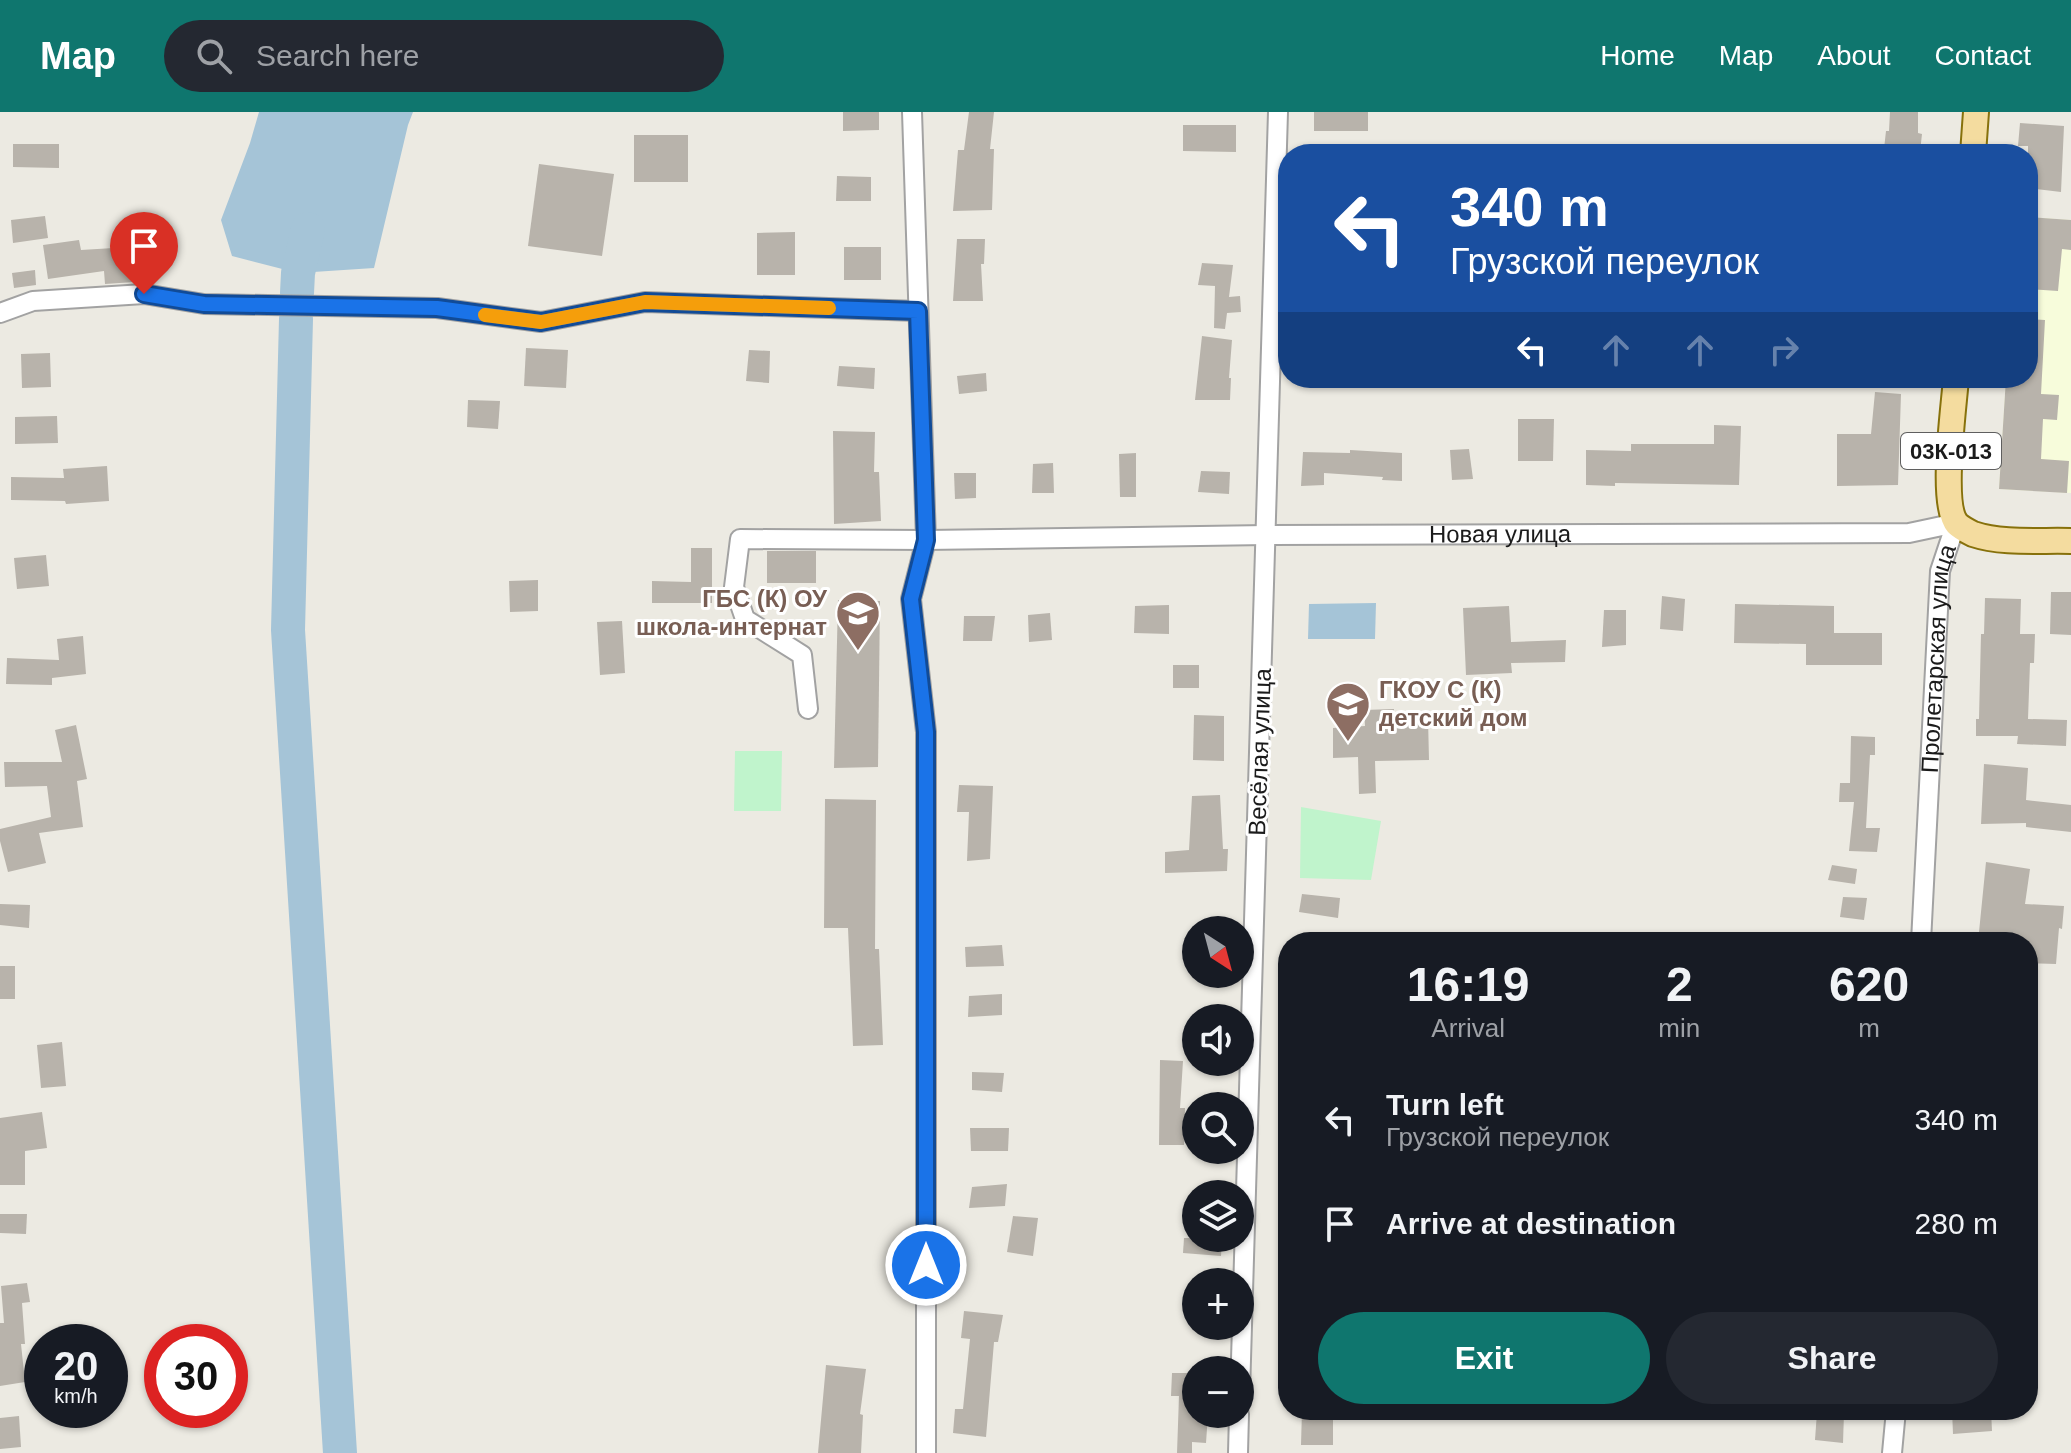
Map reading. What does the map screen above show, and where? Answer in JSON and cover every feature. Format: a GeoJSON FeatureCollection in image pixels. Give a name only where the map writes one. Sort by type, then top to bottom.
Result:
{"type":"FeatureCollection","features":[{"type":"Feature","properties":{"kind":"main road"},"geometry":{"type":"LineString","coordinates":[[1974,144],[1976,112]]}},
{"type":"Feature","properties":{"kind":"main road","name":"Пролетарская улица"},"geometry":{"type":"LineString","coordinates":[[1955,388],[1949,500],[1956,523]]}},
{"type":"Feature","properties":{"kind":"main road"},"geometry":{"type":"LineString","coordinates":[[1956,523],[1970,533],[1991,538],[2071,541]]}},
{"type":"Feature","properties":{"kind":"street"},"geometry":{"type":"LineString","coordinates":[[912,112],[926,540],[911,599],[926,732],[926,1453]]}},
{"type":"Feature","properties":{"kind":"street","name":"Весёлая улица"},"geometry":{"type":"LineString","coordinates":[[1241,1356],[1278,112]]}},
{"type":"Feature","properties":{"kind":"street"},"geometry":{"type":"LineString","coordinates":[[0,313],[33,301],[144,294],[204,304],[437,308],[541,322],[645,302],[918,311]]}},
{"type":"Feature","properties":{"kind":"street","name":"Новая улица"},"geometry":{"type":"LineString","coordinates":[[808,709],[802,655],[745,619],[734,587],[740,539],[1909,533],[1956,523]]}},
{"type":"Feature","properties":{"kind":"street","name":"Пролетарская улица"},"geometry":{"type":"LineString","coordinates":[[1922,932],[1940,571],[1956,523]]}},
{"type":"Feature","properties":{"kind":"street"},"geometry":{"type":"LineString","coordinates":[[1892,1453],[1895,1420]]}},
{"type":"Feature","properties":{"kind":"street"},"geometry":{"type":"LineString","coordinates":[[1238,1453],[1239,1428]]}},
{"type":"Feature","properties":{"kind":"shaded area"},"geometry":{"type":"Polygon","coordinates":[[[2038,218],[2071,220],[2071,493],[1999,489],[2005,388],[2038,388],[2038,218]]]}},
{"type":"Feature","properties":{"kind":"shaded area"},"geometry":{"type":"Polygon","coordinates":[[[735,751],[782,751],[781,811],[734,811],[735,751]]]}},
{"type":"Feature","properties":{"kind":"shaded area"},"geometry":{"type":"Polygon","coordinates":[[[1301,807],[1381,821],[1371,880],[1300,878],[1301,807]]]}},
{"type":"Feature","properties":{"kind":"water"},"geometry":{"type":"Polygon","coordinates":[[[259,112],[413,112],[374,268],[298,273],[232,256],[221,220],[259,112]]]}},
{"type":"Feature","properties":{"kind":"water"},"geometry":{"type":"Polygon","coordinates":[[[1376,603],[1375,639],[1308,639],[1309,604],[1376,603]]]}},
{"type":"Feature","properties":{"kind":"building"},"geometry":{"type":"Polygon","coordinates":[[[843,112],[879,112],[879,130],[843,131],[843,112]]]}},
{"type":"Feature","properties":{"kind":"building"},"geometry":{"type":"Polygon","coordinates":[[[969,112],[994,112],[990,149],[994,149],[992,210],[953,211],[958,150],[964,150],[969,112]]]}},
{"type":"Feature","properties":{"kind":"building"},"geometry":{"type":"Polygon","coordinates":[[[1314,112],[1368,112],[1368,131],[1314,131],[1314,112]]]}},
{"type":"Feature","properties":{"kind":"building"},"geometry":{"type":"Polygon","coordinates":[[[1890,112],[1918,112],[1921,144],[1885,144],[1886,131],[1889,131],[1890,112]]]}},
{"type":"Feature","properties":{"kind":"building"},"geometry":{"type":"Polygon","coordinates":[[[2020,123],[2064,126],[2061,192],[2038,189],[2038,144],[2018,144],[2020,123]]]}},
{"type":"Feature","properties":{"kind":"building"},"geometry":{"type":"Polygon","coordinates":[[[1183,125],[1236,125],[1236,152],[1183,151],[1183,125]]]}},
{"type":"Feature","properties":{"kind":"building"},"geometry":{"type":"Polygon","coordinates":[[[634,135],[688,135],[688,182],[634,182],[634,135]]]}},
{"type":"Feature","properties":{"kind":"building"},"geometry":{"type":"Polygon","coordinates":[[[13,144],[59,144],[59,168],[13,167],[13,144]]]}},
{"type":"Feature","properties":{"kind":"building"},"geometry":{"type":"Polygon","coordinates":[[[539,164],[614,174],[602,256],[528,246],[539,164]]]}},
{"type":"Feature","properties":{"kind":"building"},"geometry":{"type":"Polygon","coordinates":[[[837,176],[871,177],[871,201],[836,201],[837,176]]]}},
{"type":"Feature","properties":{"kind":"building"},"geometry":{"type":"Polygon","coordinates":[[[45,216],[48,238],[13,243],[11,220],[45,216]]]}},
{"type":"Feature","properties":{"kind":"building"},"geometry":{"type":"Polygon","coordinates":[[[2038,218],[2071,220],[2071,250],[2062,249],[2058,291],[2038,290],[2038,218]]]}},
{"type":"Feature","properties":{"kind":"building"},"geometry":{"type":"Polygon","coordinates":[[[795,232],[795,275],[757,275],[757,233],[795,232]]]}},
{"type":"Feature","properties":{"kind":"building"},"geometry":{"type":"Polygon","coordinates":[[[957,239],[985,239],[984,264],[981,264],[983,301],[953,301],[957,239]]]}},
{"type":"Feature","properties":{"kind":"building"},"geometry":{"type":"Polygon","coordinates":[[[79,240],[81,250],[146,246],[149,281],[105,284],[104,271],[48,279],[43,245],[79,240]]]}},
{"type":"Feature","properties":{"kind":"building"},"geometry":{"type":"Polygon","coordinates":[[[844,247],[881,247],[881,280],[844,280],[844,247]]]}},
{"type":"Feature","properties":{"kind":"building"},"geometry":{"type":"Polygon","coordinates":[[[1202,263],[1233,265],[1229,297],[1240,296],[1241,312],[1227,313],[1225,329],[1214,328],[1215,286],[1198,285],[1202,263]]]}},
{"type":"Feature","properties":{"kind":"building"},"geometry":{"type":"Polygon","coordinates":[[[35,270],[36,285],[14,288],[12,273],[35,270]]]}},
{"type":"Feature","properties":{"kind":"building"},"geometry":{"type":"Polygon","coordinates":[[[2038,320],[2045,320],[2041,394],[2059,395],[2057,420],[2043,419],[2041,459],[2069,461],[2067,493],[1999,489],[2005,388],[2038,388],[2038,320]]]}},
{"type":"Feature","properties":{"kind":"building"},"geometry":{"type":"Polygon","coordinates":[[[1202,336],[1232,340],[1230,400],[1195,400],[1202,336]]]}},
{"type":"Feature","properties":{"kind":"building"},"geometry":{"type":"Polygon","coordinates":[[[526,348],[568,350],[566,388],[524,386],[526,348]]]}},
{"type":"Feature","properties":{"kind":"building"},"geometry":{"type":"Polygon","coordinates":[[[749,350],[770,351],[769,383],[746,381],[749,350]]]}},
{"type":"Feature","properties":{"kind":"building"},"geometry":{"type":"Polygon","coordinates":[[[50,353],[51,387],[22,388],[21,354],[50,353]]]}},
{"type":"Feature","properties":{"kind":"building"},"geometry":{"type":"Polygon","coordinates":[[[839,366],[875,368],[874,389],[837,386],[839,366]]]}},
{"type":"Feature","properties":{"kind":"building"},"geometry":{"type":"Polygon","coordinates":[[[986,373],[987,391],[959,394],[957,376],[986,373]]]}},
{"type":"Feature","properties":{"kind":"building"},"geometry":{"type":"Polygon","coordinates":[[[1875,392],[1901,394],[1898,485],[1837,486],[1837,434],[1871,434],[1875,392]]]}},
{"type":"Feature","properties":{"kind":"building"},"geometry":{"type":"Polygon","coordinates":[[[468,400],[500,401],[498,429],[467,427],[468,400]]]}},
{"type":"Feature","properties":{"kind":"building"},"geometry":{"type":"Polygon","coordinates":[[[57,416],[58,443],[15,444],[15,417],[57,416]]]}},
{"type":"Feature","properties":{"kind":"building"},"geometry":{"type":"Polygon","coordinates":[[[1518,419],[1554,419],[1553,461],[1518,461],[1518,419]]]}},
{"type":"Feature","properties":{"kind":"building"},"geometry":{"type":"Polygon","coordinates":[[[1714,425],[1741,426],[1739,485],[1586,485],[1586,450],[1631,451],[1631,444],[1714,444],[1714,425]]]}},
{"type":"Feature","properties":{"kind":"building"},"geometry":{"type":"Polygon","coordinates":[[[833,431],[875,432],[874,472],[879,472],[881,521],[834,524],[833,431]]]}},
{"type":"Feature","properties":{"kind":"building"},"geometry":{"type":"Polygon","coordinates":[[[1469,449],[1473,479],[1452,480],[1450,450],[1469,449]]]}},
{"type":"Feature","properties":{"kind":"building"},"geometry":{"type":"Polygon","coordinates":[[[1350,450],[1402,453],[1402,481],[1324,473],[1324,485],[1301,486],[1303,452],[1350,453],[1350,450]]]}},
{"type":"Feature","properties":{"kind":"building"},"geometry":{"type":"Polygon","coordinates":[[[1136,453],[1136,497],[1120,497],[1119,454],[1136,453]]]}},
{"type":"Feature","properties":{"kind":"building"},"geometry":{"type":"Polygon","coordinates":[[[1053,463],[1054,493],[1032,493],[1033,464],[1053,463]]]}},
{"type":"Feature","properties":{"kind":"building"},"geometry":{"type":"Polygon","coordinates":[[[107,466],[109,501],[66,504],[65,501],[11,500],[11,477],[64,478],[63,469],[107,466]]]}},
{"type":"Feature","properties":{"kind":"building"},"geometry":{"type":"Polygon","coordinates":[[[1201,471],[1230,472],[1229,494],[1198,492],[1201,471]]]}},
{"type":"Feature","properties":{"kind":"building"},"geometry":{"type":"Polygon","coordinates":[[[954,473],[976,473],[976,498],[955,499],[954,473]]]}},
{"type":"Feature","properties":{"kind":"building"},"geometry":{"type":"Polygon","coordinates":[[[691,548],[712,548],[712,603],[652,603],[652,581],[691,582],[691,548]]]}},
{"type":"Feature","properties":{"kind":"building"},"geometry":{"type":"Polygon","coordinates":[[[767,551],[816,551],[816,583],[767,583],[767,551]]]}},
{"type":"Feature","properties":{"kind":"building"},"geometry":{"type":"Polygon","coordinates":[[[46,555],[49,586],[17,589],[14,558],[46,555]]]}},
{"type":"Feature","properties":{"kind":"building"},"geometry":{"type":"Polygon","coordinates":[[[538,580],[538,611],[510,612],[509,581],[538,580]]]}},
{"type":"Feature","properties":{"kind":"building"},"geometry":{"type":"Polygon","coordinates":[[[2051,592],[2071,592],[2071,635],[2050,634],[2051,592]]]}},
{"type":"Feature","properties":{"kind":"building"},"geometry":{"type":"Polygon","coordinates":[[[1662,596],[1685,599],[1683,631],[1660,629],[1662,596]]]}},
{"type":"Feature","properties":{"kind":"building"},"geometry":{"type":"Polygon","coordinates":[[[1985,598],[2021,599],[2020,634],[2035,634],[2034,663],[2030,663],[2028,719],[2067,720],[2066,746],[2017,744],[2018,736],[1976,736],[1985,598]]]}},
{"type":"Feature","properties":{"kind":"building"},"geometry":{"type":"Polygon","coordinates":[[[838,600],[880,601],[878,767],[834,768],[838,600]]]}},
{"type":"Feature","properties":{"kind":"building"},"geometry":{"type":"Polygon","coordinates":[[[1735,604],[1834,606],[1834,633],[1882,633],[1882,665],[1806,665],[1806,644],[1734,643],[1735,604]]]}},
{"type":"Feature","properties":{"kind":"building"},"geometry":{"type":"Polygon","coordinates":[[[1169,605],[1169,634],[1134,633],[1135,606],[1169,605]]]}},
{"type":"Feature","properties":{"kind":"building"},"geometry":{"type":"Polygon","coordinates":[[[1509,606],[1511,642],[1566,640],[1565,662],[1511,663],[1512,673],[1466,675],[1463,608],[1509,606]]]}},
{"type":"Feature","properties":{"kind":"building"},"geometry":{"type":"Polygon","coordinates":[[[1604,610],[1626,610],[1626,645],[1602,647],[1604,610]]]}},
{"type":"Feature","properties":{"kind":"building"},"geometry":{"type":"Polygon","coordinates":[[[1050,613],[1052,640],[1029,642],[1028,615],[1050,613]]]}},
{"type":"Feature","properties":{"kind":"building"},"geometry":{"type":"Polygon","coordinates":[[[964,616],[995,616],[992,641],[963,641],[964,616]]]}},
{"type":"Feature","properties":{"kind":"building"},"geometry":{"type":"Polygon","coordinates":[[[622,621],[625,673],[600,675],[597,622],[622,621]]]}},
{"type":"Feature","properties":{"kind":"building"},"geometry":{"type":"Polygon","coordinates":[[[83,636],[86,674],[52,678],[52,685],[6,684],[7,658],[59,660],[57,639],[83,636]]]}},
{"type":"Feature","properties":{"kind":"building"},"geometry":{"type":"Polygon","coordinates":[[[1173,665],[1199,665],[1199,688],[1173,688],[1173,665]]]}},
{"type":"Feature","properties":{"kind":"building"},"geometry":{"type":"Polygon","coordinates":[[[1394,709],[1394,719],[1428,718],[1429,760],[1375,761],[1376,793],[1359,794],[1358,757],[1333,758],[1333,728],[1365,726],[1364,710],[1394,709]]]}},
{"type":"Feature","properties":{"kind":"building"},"geometry":{"type":"Polygon","coordinates":[[[1194,715],[1224,716],[1224,761],[1193,760],[1194,715]]]}},
{"type":"Feature","properties":{"kind":"building"},"geometry":{"type":"Polygon","coordinates":[[[76,725],[87,779],[77,781],[83,827],[39,833],[46,863],[8,872],[0,829],[51,817],[47,786],[5,787],[4,762],[62,762],[55,730],[76,725]]]}},
{"type":"Feature","properties":{"kind":"building"},"geometry":{"type":"Polygon","coordinates":[[[1851,736],[1875,737],[1875,755],[1870,755],[1866,828],[1880,828],[1877,852],[1849,851],[1854,802],[1839,802],[1840,783],[1850,783],[1851,736]]]}},
{"type":"Feature","properties":{"kind":"building"},"geometry":{"type":"Polygon","coordinates":[[[1984,764],[2028,768],[2026,800],[2071,805],[2071,832],[2026,827],[2026,823],[1981,824],[1984,764]]]}},
{"type":"Feature","properties":{"kind":"building"},"geometry":{"type":"Polygon","coordinates":[[[959,785],[993,786],[990,859],[967,861],[969,812],[957,812],[959,785]]]}},
{"type":"Feature","properties":{"kind":"building"},"geometry":{"type":"Polygon","coordinates":[[[1220,795],[1223,849],[1228,849],[1227,871],[1165,873],[1165,852],[1189,850],[1192,796],[1220,795]]]}},
{"type":"Feature","properties":{"kind":"building"},"geometry":{"type":"Polygon","coordinates":[[[825,799],[876,800],[875,949],[879,949],[883,1045],[853,1046],[848,928],[824,928],[825,799]]]}},
{"type":"Feature","properties":{"kind":"building"},"geometry":{"type":"Polygon","coordinates":[[[1986,862],[2030,869],[2025,904],[2064,906],[2056,964],[2038,963],[2038,932],[1979,932],[1986,862]]]}},
{"type":"Feature","properties":{"kind":"building"},"geometry":{"type":"Polygon","coordinates":[[[1832,865],[1857,869],[1855,884],[1828,880],[1832,865]]]}},
{"type":"Feature","properties":{"kind":"building"},"geometry":{"type":"Polygon","coordinates":[[[1302,894],[1340,898],[1338,918],[1299,912],[1302,894]]]}},
{"type":"Feature","properties":{"kind":"building"},"geometry":{"type":"Polygon","coordinates":[[[1843,897],[1867,898],[1864,920],[1840,917],[1843,897]]]}},
{"type":"Feature","properties":{"kind":"building"},"geometry":{"type":"Polygon","coordinates":[[[0,904],[30,905],[29,928],[0,925],[0,904]]]}},
{"type":"Feature","properties":{"kind":"building"},"geometry":{"type":"Polygon","coordinates":[[[1002,945],[1004,966],[966,967],[965,947],[1002,945]]]}},
{"type":"Feature","properties":{"kind":"building"},"geometry":{"type":"Polygon","coordinates":[[[0,966],[15,966],[15,999],[0,999],[0,966]]]}},
{"type":"Feature","properties":{"kind":"building"},"geometry":{"type":"Polygon","coordinates":[[[1002,994],[1002,1015],[968,1017],[969,996],[1002,994]]]}},
{"type":"Feature","properties":{"kind":"building"},"geometry":{"type":"Polygon","coordinates":[[[62,1042],[66,1086],[41,1088],[37,1045],[62,1042]]]}},
{"type":"Feature","properties":{"kind":"building"},"geometry":{"type":"Polygon","coordinates":[[[1160,1060],[1182,1061],[1182,1145],[1159,1145],[1160,1060]]]}},
{"type":"Feature","properties":{"kind":"building"},"geometry":{"type":"Polygon","coordinates":[[[972,1072],[1004,1073],[1002,1092],[972,1090],[972,1072]]]}},
{"type":"Feature","properties":{"kind":"building"},"geometry":{"type":"Polygon","coordinates":[[[42,1112],[47,1148],[25,1151],[25,1185],[0,1185],[0,1118],[42,1112]]]}},
{"type":"Feature","properties":{"kind":"building"},"geometry":{"type":"Polygon","coordinates":[[[970,1128],[1009,1128],[1008,1151],[971,1151],[970,1128]]]}},
{"type":"Feature","properties":{"kind":"building"},"geometry":{"type":"Polygon","coordinates":[[[1007,1184],[1005,1206],[969,1208],[972,1187],[1007,1184]]]}},
{"type":"Feature","properties":{"kind":"building"},"geometry":{"type":"Polygon","coordinates":[[[0,1214],[27,1214],[26,1234],[0,1233],[0,1214]]]}},
{"type":"Feature","properties":{"kind":"building"},"geometry":{"type":"Polygon","coordinates":[[[1013,1216],[1038,1218],[1033,1256],[1007,1252],[1013,1216]]]}},
{"type":"Feature","properties":{"kind":"building"},"geometry":{"type":"Polygon","coordinates":[[[1183,1252],[1221,1252],[1221,1256],[1183,1252]]]}},
{"type":"Feature","properties":{"kind":"building"},"geometry":{"type":"Polygon","coordinates":[[[27,1283],[30,1302],[22,1303],[24,1382],[0,1386],[0,1323],[4,1323],[1,1286],[27,1283]]]}},
{"type":"Feature","properties":{"kind":"building"},"geometry":{"type":"Polygon","coordinates":[[[964,1311],[1003,1315],[998,1342],[994,1342],[986,1437],[953,1433],[955,1409],[963,1409],[970,1339],[961,1338],[964,1311]]]}},
{"type":"Feature","properties":{"kind":"building"},"geometry":{"type":"Polygon","coordinates":[[[826,1365],[866,1369],[860,1414],[863,1415],[861,1453],[818,1453],[826,1365]]]}},
{"type":"Feature","properties":{"kind":"building"},"geometry":{"type":"Polygon","coordinates":[[[1172,1373],[1182,1373],[1182,1428],[1207,1428],[1206,1443],[1192,1442],[1192,1453],[1177,1453],[1179,1396],[1171,1396],[1172,1373]]]}},
{"type":"Feature","properties":{"kind":"building"},"geometry":{"type":"Polygon","coordinates":[[[19,1416],[21,1447],[0,1449],[0,1418],[19,1416]]]}},
{"type":"Feature","properties":{"kind":"building"},"geometry":{"type":"Polygon","coordinates":[[[1302,1420],[1333,1420],[1333,1445],[1301,1445],[1302,1420]]]}},
{"type":"Feature","properties":{"kind":"building"},"geometry":{"type":"Polygon","coordinates":[[[1816,1420],[1844,1420],[1843,1443],[1815,1440],[1816,1420]]]}},
{"type":"Feature","properties":{"kind":"building"},"geometry":{"type":"Polygon","coordinates":[[[1952,1420],[1991,1420],[1992,1431],[1953,1434],[1952,1420]]]}},
{"type":"Feature","properties":{"kind":"waterway"},"geometry":{"type":"LineString","coordinates":[[297,293],[298,273],[308,229]]}},
{"type":"Feature","properties":{"kind":"waterway"},"geometry":{"type":"LineString","coordinates":[[296,319],[288,630],[340,1453]]}},
{"type":"Feature","properties":{"kind":"slow traffic"},"geometry":{"type":"LineString","coordinates":[[485,315],[541,322],[645,302],[829,308]]}},
{"type":"Feature","properties":{"kind":"place","name":"ГБС (К) ОУ школа-интернат"},"geometry":{"type":"Point","coordinates":[858,652]}},
{"type":"Feature","properties":{"kind":"place","name":"ГКОУ С (К) детский дом"},"geometry":{"type":"Point","coordinates":[1348,743]}},
{"type":"Feature","properties":{"kind":"route"},"geometry":{"type":"LineString","coordinates":[[144,294],[204,304],[437,308],[541,322],[645,302],[918,311],[926,540],[911,599],[926,732],[926,1265]]}}]}
